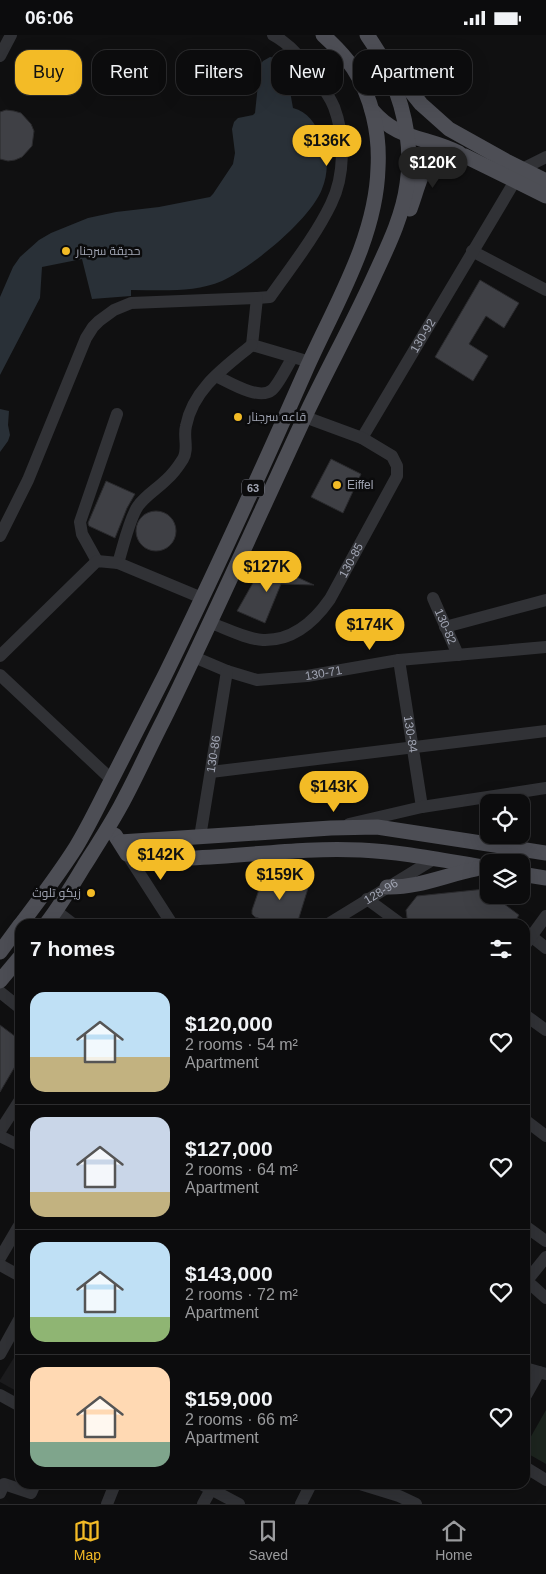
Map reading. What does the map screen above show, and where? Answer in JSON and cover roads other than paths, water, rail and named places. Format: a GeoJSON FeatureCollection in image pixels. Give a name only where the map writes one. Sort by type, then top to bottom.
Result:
{"type":"FeatureCollection","features":[{"type":"Feature","properties":{"kind":"main road","name":"63"},"geometry":{"type":"LineString","coordinates":[[25,919],[53,882],[93,818],[149,707],[264,465],[354,265],[371,218],[375,202],[378,169],[378,151],[372,110],[354,69],[340,51],[323,35]]}},
{"type":"Feature","properties":{"kind":"main road","name":"63"},"geometry":{"type":"LineString","coordinates":[[367,35],[378,50]]}},
{"type":"Feature","properties":{"kind":"main road","name":"63"},"geometry":{"type":"LineString","coordinates":[[50,919],[108,827],[136,777],[211,623],[327,369],[366,295],[385,253],[401,212],[408,177],[407,135],[397,95]]}},
{"type":"Feature","properties":{"kind":"main road"},"geometry":{"type":"LineString","coordinates":[[414,95],[439,122],[514,171],[546,197]]}},
{"type":"Feature","properties":{"kind":"main road"},"geometry":{"type":"LineString","coordinates":[[372,110],[388,126],[407,135],[465,156],[546,181]]}},
{"type":"Feature","properties":{"kind":"main road"},"geometry":{"type":"LineString","coordinates":[[366,295],[393,251],[428,165],[442,155],[465,156]]}},
{"type":"Feature","properties":{"kind":"main road"},"geometry":{"type":"LineString","coordinates":[[93,818],[108,827],[123,848],[175,859],[360,849],[394,852],[480,867]]}},
{"type":"Feature","properties":{"kind":"main road"},"geometry":{"type":"LineString","coordinates":[[123,848],[200,837],[330,828],[376,827],[546,853]]}},
{"type":"Feature","properties":{"kind":"main road"},"geometry":{"type":"LineString","coordinates":[[262,833],[264,853]]}},
{"type":"Feature","properties":{"kind":"main road"},"geometry":{"type":"LineString","coordinates":[[434,859],[440,837]]}},
{"type":"Feature","properties":{"kind":"main road"},"geometry":{"type":"LineString","coordinates":[[387,887],[402,888],[453,874],[480,869]]}},
{"type":"Feature","properties":{"kind":"main road"},"geometry":{"type":"LineString","coordinates":[[530,875],[546,878]]}},
{"type":"Feature","properties":{"kind":"main road","name":"63"},"geometry":{"type":"LineString","coordinates":[[0,951],[15,932]]}},
{"type":"Feature","properties":{"kind":"main road"},"geometry":{"type":"LineString","coordinates":[[0,981],[15,963]]}},
{"type":"Feature","properties":{"kind":"street"},"geometry":{"type":"LineString","coordinates":[[0,56],[11,35]]}},
{"type":"Feature","properties":{"kind":"street"},"geometry":{"type":"LineString","coordinates":[[0,536],[31,472],[86,338],[93,327],[114,311],[136,302],[270,297],[299,256],[331,204],[340,177],[342,153],[340,130],[334,108],[326,92],[299,56],[281,39],[273,35]]}},
{"type":"Feature","properties":{"kind":"street"},"geometry":{"type":"LineString","coordinates":[[514,171],[546,157]]}},
{"type":"Feature","properties":{"kind":"street","name":"130-92"},"geometry":{"type":"LineString","coordinates":[[362,439],[472,251],[514,171]]}},
{"type":"Feature","properties":{"kind":"street"},"geometry":{"type":"LineString","coordinates":[[472,251],[546,290]]}},
{"type":"Feature","properties":{"kind":"street"},"geometry":{"type":"LineString","coordinates":[[118,563],[137,507],[151,492],[174,473],[184,457],[187,449],[185,427],[188,417],[203,389],[252,345],[257,298]]}},
{"type":"Feature","properties":{"kind":"street"},"geometry":{"type":"LineString","coordinates":[[252,345],[310,361]]}},
{"type":"Feature","properties":{"kind":"street"},"geometry":{"type":"LineString","coordinates":[[216,376],[250,392],[266,394],[273,390],[293,357]]}},
{"type":"Feature","properties":{"kind":"street"},"geometry":{"type":"LineString","coordinates":[[97,561],[82,534],[80,522],[117,414]]}},
{"type":"Feature","properties":{"kind":"street"},"geometry":{"type":"LineString","coordinates":[[305,417],[362,439]]}},
{"type":"Feature","properties":{"kind":"street","name":"130-85"},"geometry":{"type":"LineString","coordinates":[[211,623],[242,635],[262,640],[277,639],[294,633],[308,625],[320,613],[330,599],[397,476],[397,466],[392,456],[362,439]]}},
{"type":"Feature","properties":{"kind":"street"},"geometry":{"type":"LineString","coordinates":[[0,656],[97,561],[118,563],[202,598]]}},
{"type":"Feature","properties":{"kind":"street","name":"130-82"},"geometry":{"type":"LineString","coordinates":[[433,598],[458,655]]}},
{"type":"Feature","properties":{"kind":"street"},"geometry":{"type":"LineString","coordinates":[[445,627],[546,600]]}},
{"type":"Feature","properties":{"kind":"street","name":"130-71"},"geometry":{"type":"LineString","coordinates":[[194,657],[227,671],[257,680],[308,676],[399,661],[546,647]]}},
{"type":"Feature","properties":{"kind":"street","name":"130-84"},"geometry":{"type":"LineString","coordinates":[[399,661],[422,807]]}},
{"type":"Feature","properties":{"kind":"street","name":"130-86"},"geometry":{"type":"LineString","coordinates":[[200,837],[227,671]]}},
{"type":"Feature","properties":{"kind":"street"},"geometry":{"type":"LineString","coordinates":[[0,675],[112,779]]}},
{"type":"Feature","properties":{"kind":"street"},"geometry":{"type":"LineString","coordinates":[[211,772],[546,731]]}},
{"type":"Feature","properties":{"kind":"street"},"geometry":{"type":"LineString","coordinates":[[330,828],[422,807],[546,788]]}},
{"type":"Feature","properties":{"kind":"street"},"geometry":{"type":"LineString","coordinates":[[123,848],[169,919]]}},
{"type":"Feature","properties":{"kind":"street","name":"128-96"},"geometry":{"type":"LineString","coordinates":[[336,919],[434,859]]}},
{"type":"Feature","properties":{"kind":"street"},"geometry":{"type":"LineString","coordinates":[[367,899],[394,919]]}},
{"type":"Feature","properties":{"kind":"street"},"geometry":{"type":"LineString","coordinates":[[56,911],[66,919]]}},
{"type":"Feature","properties":{"kind":"street"},"geometry":{"type":"LineString","coordinates":[[530,938],[546,916]]}},
{"type":"Feature","properties":{"kind":"street"},"geometry":{"type":"LineString","coordinates":[[530,942],[546,948]]}},
{"type":"Feature","properties":{"kind":"street"},"geometry":{"type":"LineString","coordinates":[[0,991],[15,1004]]}},
{"type":"Feature","properties":{"kind":"street"},"geometry":{"type":"LineString","coordinates":[[530,1019],[546,1030]]}},
{"type":"Feature","properties":{"kind":"street"},"geometry":{"type":"LineString","coordinates":[[0,1131],[15,1108]]}},
{"type":"Feature","properties":{"kind":"street"},"geometry":{"type":"LineString","coordinates":[[530,1124],[546,1135]]}},
{"type":"Feature","properties":{"kind":"street"},"geometry":{"type":"LineString","coordinates":[[0,1136],[15,1144]]}},
{"type":"Feature","properties":{"kind":"street"},"geometry":{"type":"LineString","coordinates":[[530,1230],[546,1241]]}},
{"type":"Feature","properties":{"kind":"street"},"geometry":{"type":"LineString","coordinates":[[0,1259],[15,1233]]}},
{"type":"Feature","properties":{"kind":"street"},"geometry":{"type":"LineString","coordinates":[[530,1277],[546,1257]]}},
{"type":"Feature","properties":{"kind":"street"},"geometry":{"type":"LineString","coordinates":[[0,1265],[15,1273]]}},
{"type":"Feature","properties":{"kind":"street"},"geometry":{"type":"LineString","coordinates":[[530,1285],[546,1298]]}},
{"type":"Feature","properties":{"kind":"street"},"geometry":{"type":"LineString","coordinates":[[0,1353],[15,1327]]}},
{"type":"Feature","properties":{"kind":"street"},"geometry":{"type":"LineString","coordinates":[[530,1369],[543,1373],[530,1390]]}},
{"type":"Feature","properties":{"kind":"street"},"geometry":{"type":"LineString","coordinates":[[0,1395],[15,1403]]}},
{"type":"Feature","properties":{"kind":"street"},"geometry":{"type":"LineString","coordinates":[[530,1470],[546,1480]]}},
{"type":"Feature","properties":{"kind":"street"},"geometry":{"type":"LineString","coordinates":[[0,1493],[4,1484],[15,1488]]}},
{"type":"Feature","properties":{"kind":"street"},"geometry":{"type":"LineString","coordinates":[[19,1489],[31,1493],[33,1489]]}},
{"type":"Feature","properties":{"kind":"street"},"geometry":{"type":"LineString","coordinates":[[107,1504],[113,1489]]}},
{"type":"Feature","properties":{"kind":"street"},"geometry":{"type":"LineString","coordinates":[[203,1504],[208,1489]]}},
{"type":"Feature","properties":{"kind":"street"},"geometry":{"type":"LineString","coordinates":[[214,1489],[239,1504]]}},
{"type":"Feature","properties":{"kind":"street"},"geometry":{"type":"LineString","coordinates":[[300,1504],[308,1489]]}},
{"type":"Feature","properties":{"kind":"street"},"geometry":{"type":"LineString","coordinates":[[372,1489],[397,1500],[416,1504]]}},
{"type":"Feature","properties":{"kind":"place","name":"حديقة سرجنار"},"geometry":{"type":"Point","coordinates":[66,251]}},
{"type":"Feature","properties":{"kind":"place","name":"قاعه سرجنار"},"geometry":{"type":"Point","coordinates":[238,417]}},
{"type":"Feature","properties":{"kind":"place","name":"Eiffel"},"geometry":{"type":"Point","coordinates":[337,485]}},
{"type":"Feature","properties":{"kind":"place","name":"زيكو تلوث"},"geometry":{"type":"Point","coordinates":[91,893]}}]}
